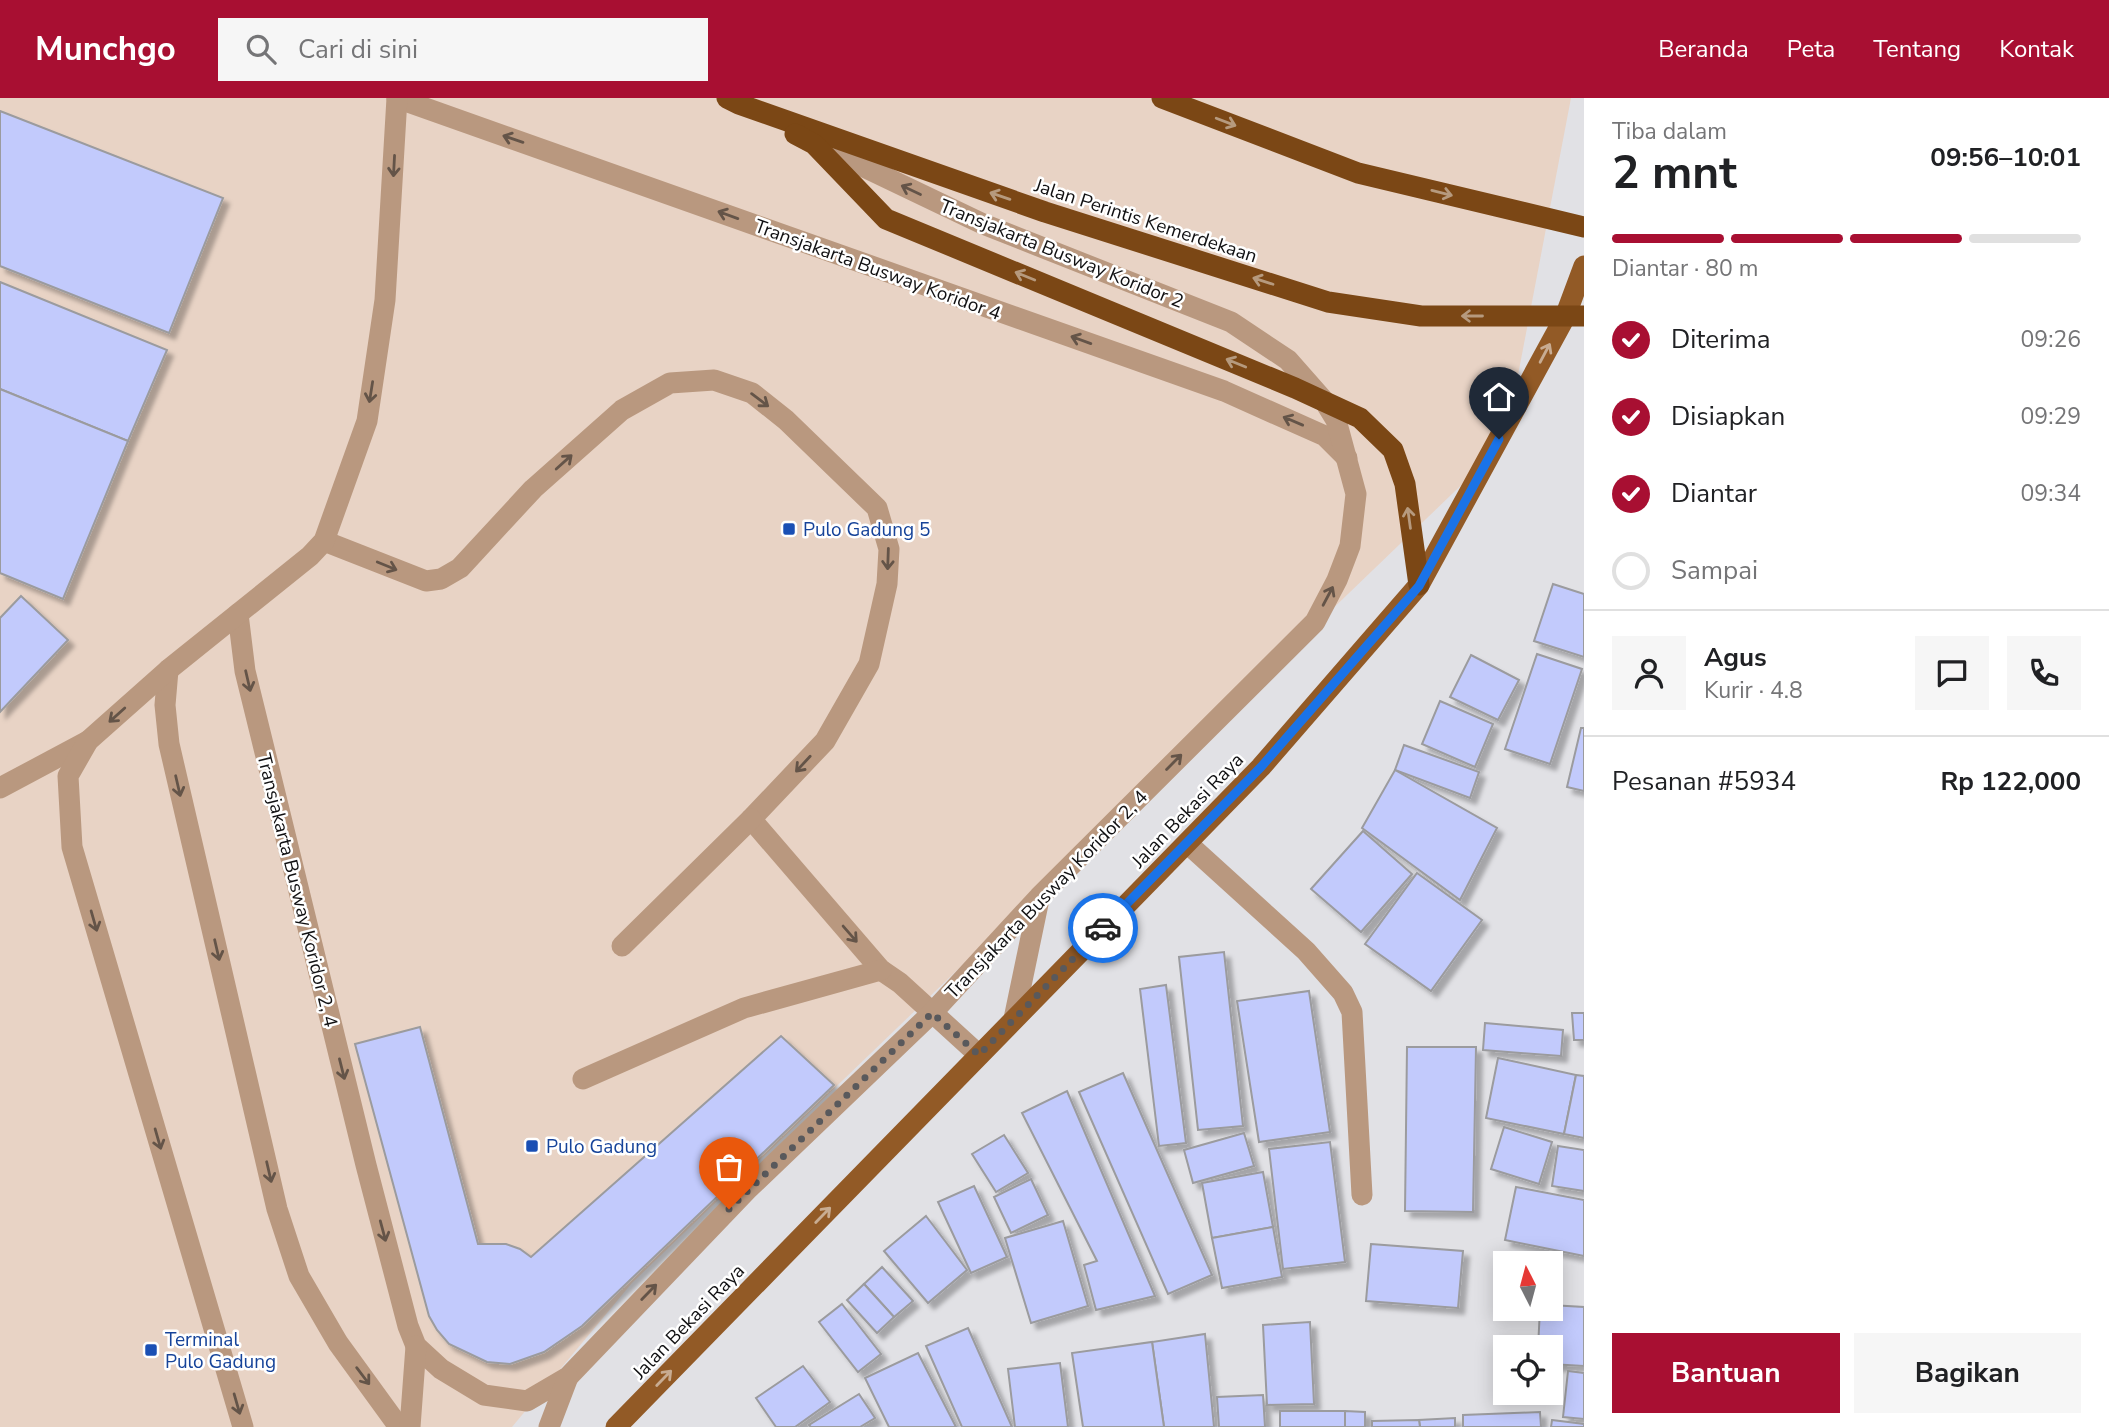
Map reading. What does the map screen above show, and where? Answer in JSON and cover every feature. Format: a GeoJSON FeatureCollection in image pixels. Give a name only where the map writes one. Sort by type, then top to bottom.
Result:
{"type":"FeatureCollection","features":[{"type":"Feature","properties":{"kind":"highway"},"geometry":{"type":"LineString","coordinates":[[1162,98],[1358,173],[1584,228]]}},
{"type":"Feature","properties":{"kind":"highway","name":"Jalan Perintis Kemerdekaan"},"geometry":{"type":"LineString","coordinates":[[733,101],[1045,212],[1328,302],[1422,316],[1574,316]]}},
{"type":"Feature","properties":{"kind":"highway"},"geometry":{"type":"LineString","coordinates":[[814,144],[886,219],[1360,418],[1393,450],[1405,484],[1419,586]]}},
{"type":"Feature","properties":{"kind":"main road","name":"Jalan Bekasi Raya"},"geometry":{"type":"LineString","coordinates":[[616,1427],[1261,767],[1419,586],[1574,316],[1584,266]]}},
{"type":"Feature","properties":{"kind":"lane","name":"Transjakarta Busway Koridor 4"},"geometry":{"type":"LineString","coordinates":[[397,98],[1224,391],[1325,436],[1348,460]]}},
{"type":"Feature","properties":{"kind":"lane"},"geometry":{"type":"LineString","coordinates":[[0,788],[88,741],[168,670],[310,556],[324,541],[367,421],[385,300],[397,98]]}},
{"type":"Feature","properties":{"kind":"lane","name":"Transjakarta Busway Koridor 2"},"geometry":{"type":"LineString","coordinates":[[733,101],[814,144],[983,224],[1231,322],[1288,360],[1325,402],[1336,420],[1348,460]]}},
{"type":"Feature","properties":{"kind":"lane"},"geometry":{"type":"LineString","coordinates":[[324,541],[426,581],[441,579],[460,568],[533,489],[622,410],[670,383],[714,380],[752,393],[786,419],[877,508],[889,548],[887,584],[869,664],[825,741],[751,819],[622,946]]}},
{"type":"Feature","properties":{"kind":"lane","name":"Transjakarta Busway Koridor 2, 4"},"geometry":{"type":"LineString","coordinates":[[568,1377],[747,1190],[932,1013],[1039,897],[1314,622],[1337,580],[1349,546],[1356,494],[1348,460]]}},
{"type":"Feature","properties":{"kind":"lane","name":"Transjakarta Busway Koridor 2, 4"},"geometry":{"type":"LineString","coordinates":[[238,614],[245,671],[366,1165],[408,1326],[416,1346]]}},
{"type":"Feature","properties":{"kind":"lane"},"geometry":{"type":"LineString","coordinates":[[168,670],[165,705],[169,744],[278,1209],[299,1276],[338,1343],[399,1427]]}},
{"type":"Feature","properties":{"kind":"lane"},"geometry":{"type":"LineString","coordinates":[[88,741],[68,776],[72,847],[243,1427]]}},
{"type":"Feature","properties":{"kind":"lane"},"geometry":{"type":"LineString","coordinates":[[751,819],[881,970],[900,983],[979,1055]]}},
{"type":"Feature","properties":{"kind":"lane"},"geometry":{"type":"LineString","coordinates":[[1187,843],[1306,951],[1343,993],[1352,1012],[1362,1195]]}},
{"type":"Feature","properties":{"kind":"lane"},"geometry":{"type":"LineString","coordinates":[[1014,1019],[1039,897]]}},
{"type":"Feature","properties":{"kind":"lane"},"geometry":{"type":"LineString","coordinates":[[583,1079],[744,1008],[881,970]]}},
{"type":"Feature","properties":{"kind":"lane"},"geometry":{"type":"LineString","coordinates":[[416,1346],[441,1369],[484,1395],[527,1401],[568,1377]]}},
{"type":"Feature","properties":{"kind":"lane"},"geometry":{"type":"LineString","coordinates":[[410,1427],[416,1346]]}},
{"type":"Feature","properties":{"kind":"lane"},"geometry":{"type":"LineString","coordinates":[[550,1427],[568,1377]]}},
{"type":"Feature","properties":{"kind":"shaded area"},"geometry":{"type":"Polygon","coordinates":[[[0,98],[1571,98],[1505,443],[632,1283],[512,1427],[0,1427],[0,98]]]}},
{"type":"Feature","properties":{"kind":"building"},"geometry":{"type":"Polygon","coordinates":[[[0,111],[223,198],[169,333],[0,266],[0,111]]]}},
{"type":"Feature","properties":{"kind":"building"},"geometry":{"type":"Polygon","coordinates":[[[0,282],[167,350],[128,441],[0,389],[0,282]]]}},
{"type":"Feature","properties":{"kind":"building"},"geometry":{"type":"Polygon","coordinates":[[[0,389],[128,441],[63,599],[0,573],[0,389]]]}},
{"type":"Feature","properties":{"kind":"building"},"geometry":{"type":"Polygon","coordinates":[[[1553,584],[1584,594],[1584,657],[1534,641],[1553,584]]]}},
{"type":"Feature","properties":{"kind":"building"},"geometry":{"type":"Polygon","coordinates":[[[21,596],[68,640],[0,712],[0,618],[21,596]]]}},
{"type":"Feature","properties":{"kind":"building"},"geometry":{"type":"Polygon","coordinates":[[[1537,654],[1582,669],[1550,764],[1505,749],[1537,654]]]}},
{"type":"Feature","properties":{"kind":"building"},"geometry":{"type":"Polygon","coordinates":[[[1471,655],[1519,680],[1498,720],[1450,697],[1471,655]]]}},
{"type":"Feature","properties":{"kind":"building"},"geometry":{"type":"Polygon","coordinates":[[[1440,701],[1493,724],[1475,767],[1422,744],[1440,701]]]}},
{"type":"Feature","properties":{"kind":"building"},"geometry":{"type":"Polygon","coordinates":[[[1581,728],[1584,728],[1584,791],[1567,787],[1581,728]]]}},
{"type":"Feature","properties":{"kind":"building"},"geometry":{"type":"Polygon","coordinates":[[[1404,745],[1479,772],[1470,798],[1395,770],[1404,745]]]}},
{"type":"Feature","properties":{"kind":"building"},"geometry":{"type":"Polygon","coordinates":[[[1395,770],[1497,828],[1460,900],[1362,828],[1395,770]]]}},
{"type":"Feature","properties":{"kind":"building"},"geometry":{"type":"Polygon","coordinates":[[[1363,831],[1412,874],[1361,932],[1311,889],[1363,831]]]}},
{"type":"Feature","properties":{"kind":"building"},"geometry":{"type":"Polygon","coordinates":[[[1417,873],[1482,920],[1431,991],[1365,944],[1417,873]]]}},
{"type":"Feature","properties":{"kind":"building"},"geometry":{"type":"Polygon","coordinates":[[[1224,952],[1243,1126],[1198,1130],[1179,957],[1224,952]]]}},
{"type":"Feature","properties":{"kind":"building"},"geometry":{"type":"Polygon","coordinates":[[[1166,985],[1186,1143],[1159,1146],[1140,989],[1166,985]]]}},
{"type":"Feature","properties":{"kind":"building"},"geometry":{"type":"Polygon","coordinates":[[[1309,991],[1330,1132],[1259,1142],[1237,1001],[1309,991]]]}},
{"type":"Feature","properties":{"kind":"building"},"geometry":{"type":"Polygon","coordinates":[[[1572,1013],[1584,1013],[1584,1040],[1574,1040],[1572,1013]]]}},
{"type":"Feature","properties":{"kind":"building"},"geometry":{"type":"Polygon","coordinates":[[[1485,1023],[1563,1030],[1561,1056],[1483,1050],[1485,1023]]]}},
{"type":"Feature","properties":{"kind":"building"},"geometry":{"type":"Polygon","coordinates":[[[420,1027],[478,1244],[506,1244],[531,1257],[781,1036],[834,1085],[582,1326],[544,1352],[510,1364],[487,1362],[449,1344],[429,1316],[355,1044],[420,1027]]]}},
{"type":"Feature","properties":{"kind":"building"},"geometry":{"type":"Polygon","coordinates":[[[1407,1047],[1476,1047],[1473,1212],[1405,1211],[1407,1047]]]}},
{"type":"Feature","properties":{"kind":"building"},"geometry":{"type":"Polygon","coordinates":[[[1498,1058],[1576,1075],[1564,1134],[1486,1118],[1498,1058]]]}},
{"type":"Feature","properties":{"kind":"building"},"geometry":{"type":"Polygon","coordinates":[[[1123,1073],[1212,1275],[1168,1294],[1079,1092],[1123,1073]]]}},
{"type":"Feature","properties":{"kind":"building"},"geometry":{"type":"Polygon","coordinates":[[[1576,1075],[1584,1076],[1584,1138],[1564,1134],[1576,1075]]]}},
{"type":"Feature","properties":{"kind":"building"},"geometry":{"type":"Polygon","coordinates":[[[1067,1091],[1155,1296],[1096,1310],[1084,1265],[1097,1261],[1022,1113],[1067,1091]]]}},
{"type":"Feature","properties":{"kind":"building"},"geometry":{"type":"Polygon","coordinates":[[[1504,1127],[1552,1142],[1539,1184],[1491,1169],[1504,1127]]]}},
{"type":"Feature","properties":{"kind":"building"},"geometry":{"type":"Polygon","coordinates":[[[1244,1133],[1254,1166],[1193,1183],[1184,1150],[1244,1133]]]}},
{"type":"Feature","properties":{"kind":"building"},"geometry":{"type":"Polygon","coordinates":[[[1004,1135],[1028,1173],[996,1192],[972,1154],[1004,1135]]]}},
{"type":"Feature","properties":{"kind":"building"},"geometry":{"type":"Polygon","coordinates":[[[1330,1142],[1345,1262],[1283,1269],[1269,1149],[1330,1142]]]}},
{"type":"Feature","properties":{"kind":"building"},"geometry":{"type":"Polygon","coordinates":[[[1558,1146],[1584,1150],[1584,1191],[1552,1186],[1558,1146]]]}},
{"type":"Feature","properties":{"kind":"building"},"geometry":{"type":"Polygon","coordinates":[[[1263,1172],[1273,1227],[1212,1238],[1202,1183],[1263,1172]]]}},
{"type":"Feature","properties":{"kind":"building"},"geometry":{"type":"Polygon","coordinates":[[[1031,1179],[1048,1215],[1011,1233],[994,1197],[1031,1179]]]}},
{"type":"Feature","properties":{"kind":"building"},"geometry":{"type":"Polygon","coordinates":[[[974,1186],[1007,1257],[971,1273],[938,1202],[974,1186]]]}},
{"type":"Feature","properties":{"kind":"building"},"geometry":{"type":"Polygon","coordinates":[[[1516,1187],[1584,1200],[1584,1256],[1505,1240],[1516,1187]]]}},
{"type":"Feature","properties":{"kind":"building"},"geometry":{"type":"Polygon","coordinates":[[[926,1216],[967,1270],[928,1303],[884,1251],[926,1216]]]}},
{"type":"Feature","properties":{"kind":"building"},"geometry":{"type":"Polygon","coordinates":[[[1063,1221],[1088,1306],[1031,1323],[1005,1238],[1063,1221]]]}},
{"type":"Feature","properties":{"kind":"building"},"geometry":{"type":"Polygon","coordinates":[[[1273,1227],[1282,1277],[1222,1288],[1212,1238],[1273,1227]]]}},
{"type":"Feature","properties":{"kind":"building"},"geometry":{"type":"Polygon","coordinates":[[[1371,1244],[1463,1251],[1458,1308],[1366,1301],[1371,1244]]]}},
{"type":"Feature","properties":{"kind":"building"},"geometry":{"type":"Polygon","coordinates":[[[882,1267],[913,1301],[894,1317],[864,1284],[882,1267]]]}},
{"type":"Feature","properties":{"kind":"building"},"geometry":{"type":"Polygon","coordinates":[[[864,1284],[894,1317],[877,1333],[847,1300],[864,1284]]]}},
{"type":"Feature","properties":{"kind":"building"},"geometry":{"type":"Polygon","coordinates":[[[842,1304],[881,1354],[858,1372],[819,1322],[842,1304]]]}},
{"type":"Feature","properties":{"kind":"building"},"geometry":{"type":"Polygon","coordinates":[[[1563,1306],[1584,1307],[1584,1366],[1563,1365],[1563,1335],[1539,1335],[1539,1321],[1563,1321],[1563,1306]]]}},
{"type":"Feature","properties":{"kind":"building"},"geometry":{"type":"Polygon","coordinates":[[[1310,1322],[1314,1404],[1267,1405],[1263,1325],[1310,1322]]]}},
{"type":"Feature","properties":{"kind":"building"},"geometry":{"type":"Polygon","coordinates":[[[968,1328],[1012,1427],[962,1427],[926,1346],[968,1328]]]}},
{"type":"Feature","properties":{"kind":"building"},"geometry":{"type":"Polygon","coordinates":[[[1205,1334],[1214,1427],[1164,1427],[1152,1342],[1205,1334]]]}},
{"type":"Feature","properties":{"kind":"building"},"geometry":{"type":"Polygon","coordinates":[[[1152,1342],[1164,1427],[1083,1427],[1072,1353],[1152,1342]]]}},
{"type":"Feature","properties":{"kind":"building"},"geometry":{"type":"Polygon","coordinates":[[[918,1353],[956,1427],[889,1427],[865,1378],[918,1353]]]}},
{"type":"Feature","properties":{"kind":"building"},"geometry":{"type":"Polygon","coordinates":[[[1060,1363],[1068,1427],[1015,1427],[1008,1369],[1060,1363]]]}},
{"type":"Feature","properties":{"kind":"building"},"geometry":{"type":"Polygon","coordinates":[[[803,1366],[830,1402],[795,1427],[776,1427],[756,1398],[803,1366]]]}},
{"type":"Feature","properties":{"kind":"building"},"geometry":{"type":"Polygon","coordinates":[[[1568,1371],[1584,1373],[1584,1419],[1563,1417],[1568,1371]]]}},
{"type":"Feature","properties":{"kind":"building"},"geometry":{"type":"Polygon","coordinates":[[[859,1394],[875,1418],[860,1427],[809,1425],[859,1394]]]}},
{"type":"Feature","properties":{"kind":"building"},"geometry":{"type":"Polygon","coordinates":[[[1263,1395],[1265,1427],[1219,1427],[1217,1397],[1263,1395]]]}},
{"type":"Feature","properties":{"kind":"building"},"geometry":{"type":"Polygon","coordinates":[[[1280,1411],[1345,1411],[1345,1427],[1280,1427],[1280,1411]]]}},
{"type":"Feature","properties":{"kind":"building"},"geometry":{"type":"Polygon","coordinates":[[[1345,1411],[1365,1412],[1365,1427],[1345,1427],[1345,1411]]]}},
{"type":"Feature","properties":{"kind":"building"},"geometry":{"type":"Polygon","coordinates":[[[1540,1412],[1541,1427],[1463,1427],[1463,1415],[1540,1412]]]}},
{"type":"Feature","properties":{"kind":"building"},"geometry":{"type":"Polygon","coordinates":[[[1455,1418],[1455,1427],[1420,1427],[1419,1420],[1455,1418]]]}},
{"type":"Feature","properties":{"kind":"building"},"geometry":{"type":"Polygon","coordinates":[[[1419,1420],[1420,1427],[1372,1427],[1372,1421],[1419,1420]]]}},
{"type":"Feature","properties":{"kind":"building"},"geometry":{"type":"Polygon","coordinates":[[[1552,1420],[1584,1424],[1584,1427],[1551,1427],[1552,1420]]]}},
{"type":"Feature","properties":{"kind":"way so far"},"geometry":{"type":"LineString","coordinates":[[729,1209],[932,1013],[979,1055],[1103,928]]}},
{"type":"Feature","properties":{"kind":"place","name":"Pulo Gadung 5"},"geometry":{"type":"Point","coordinates":[789,529]}},
{"type":"Feature","properties":{"kind":"place","name":"Pulo Gadung"},"geometry":{"type":"Point","coordinates":[532,1146]}},
{"type":"Feature","properties":{"kind":"place","name":"Terminal Pulo Gadung"},"geometry":{"type":"Point","coordinates":[151,1350]}},
{"type":"Feature","properties":{"kind":"route"},"geometry":{"type":"LineString","coordinates":[[1103,928],[1261,767],[1419,586],[1499,439]]}}]}
